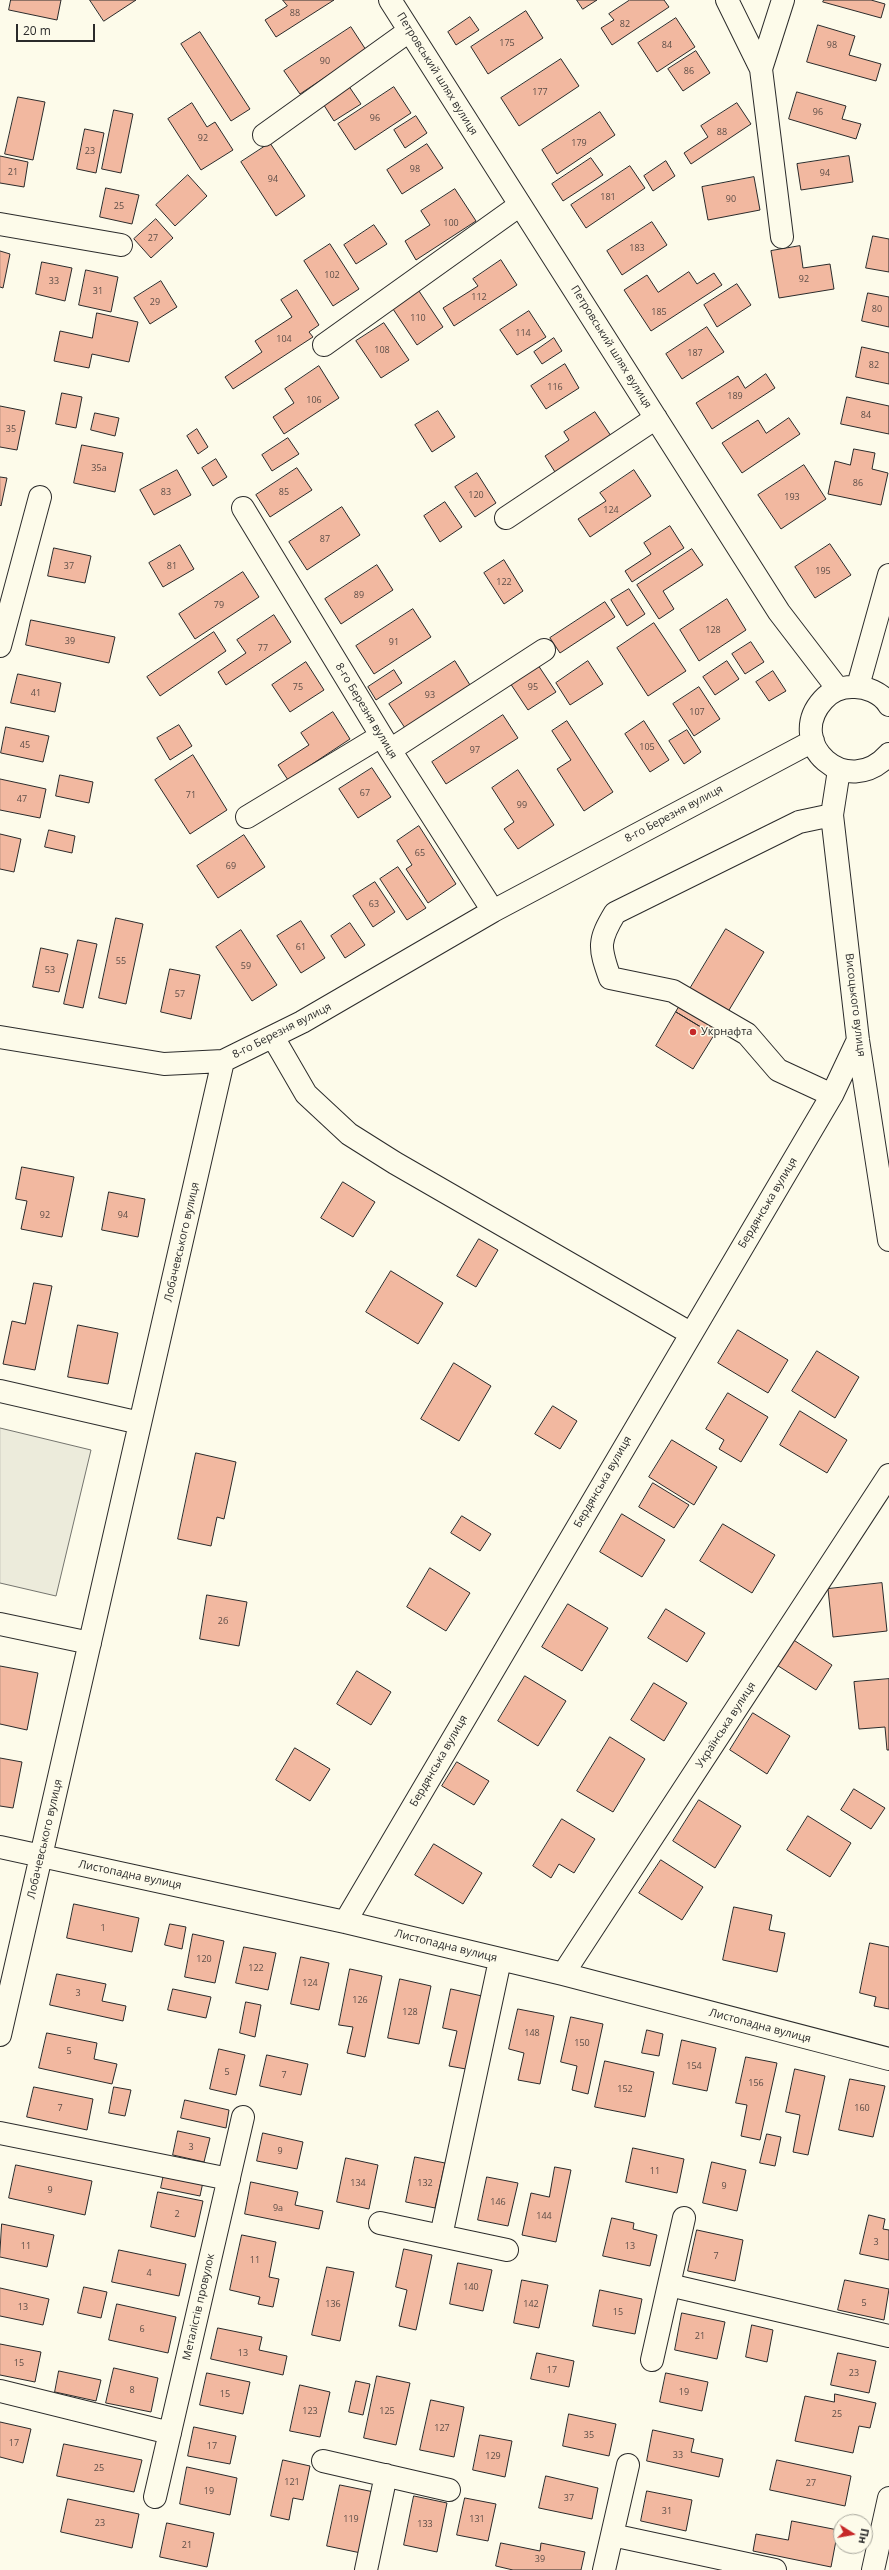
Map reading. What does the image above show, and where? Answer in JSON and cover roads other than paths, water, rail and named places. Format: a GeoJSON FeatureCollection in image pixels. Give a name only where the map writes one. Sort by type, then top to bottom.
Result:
{"type":"FeatureCollection","features":[{"type":"Feature","properties":{"kind":"street","name":"Петровський шлях вулиця"},"geometry":{"type":"LineString","coordinates":[[390,0],[779,612],[848,688],[869,689],[888,702]]}},
{"type":"Feature","properties":{"kind":"street"},"geometry":{"type":"LineString","coordinates":[[727,0],[761,69],[782,237]]}},
{"type":"Feature","properties":{"kind":"street"},"geometry":{"type":"LineString","coordinates":[[761,69],[783,0]]}},
{"type":"Feature","properties":{"kind":"street"},"geometry":{"type":"LineString","coordinates":[[264,135],[409,31]]}},
{"type":"Feature","properties":{"kind":"street"},"geometry":{"type":"LineString","coordinates":[[324,345],[520,205]]}},
{"type":"Feature","properties":{"kind":"street"},"geometry":{"type":"LineString","coordinates":[[0,224],[121,245]]}},
{"type":"Feature","properties":{"kind":"street"},"geometry":{"type":"LineString","coordinates":[[506,518],[656,418]]}},
{"type":"Feature","properties":{"kind":"street"},"geometry":{"type":"LineString","coordinates":[[0,646],[40,497]]}},
{"type":"Feature","properties":{"kind":"street","name":"8-го Березня вулиця"},"geometry":{"type":"LineString","coordinates":[[243,508],[386,743],[493,911]]}},
{"type":"Feature","properties":{"kind":"street"},"geometry":{"type":"LineString","coordinates":[[889,574],[848,688],[826,696],[816,710],[811,726],[813,741],[821,757],[839,770],[850,772],[872,768],[889,754]]}},
{"type":"Feature","properties":{"kind":"street"},"geometry":{"type":"LineString","coordinates":[[247,817],[386,743],[544,650]]}},
{"type":"Feature","properties":{"kind":"street","name":"8-го Березня вулиця"},"geometry":{"type":"LineString","coordinates":[[0,1037],[164,1064],[223,1061],[273,1037],[493,911],[813,741]]}},
{"type":"Feature","properties":{"kind":"street","name":"Висоцького вулиця"},"geometry":{"type":"LineString","coordinates":[[839,770],[832,815],[858,1040],[881,1141],[889,1240]]}},
{"type":"Feature","properties":{"kind":"street"},"geometry":{"type":"LineString","coordinates":[[832,815],[799,822],[615,913],[604,931],[601,951],[610,978],[673,991],[747,1034],[778,1070],[832,1094]]}},
{"type":"Feature","properties":{"kind":"street"},"geometry":{"type":"LineString","coordinates":[[273,1037],[306,1094],[350,1134],[402,1167],[690,1333]]}},
{"type":"Feature","properties":{"kind":"street","name":"Бердянська вулиця"},"geometry":{"type":"LineString","coordinates":[[345,1922],[690,1333],[832,1094],[858,1040]]}},
{"type":"Feature","properties":{"kind":"street","name":"Лобачевського вулиця"},"geometry":{"type":"LineString","coordinates":[[0,2036],[223,1061]]}},
{"type":"Feature","properties":{"kind":"street"},"geometry":{"type":"LineString","coordinates":[[0,1391],[140,1423]]}},
{"type":"Feature","properties":{"kind":"street","name":"Українська вулиця"},"geometry":{"type":"LineString","coordinates":[[563,1974],[889,1475]]}},
{"type":"Feature","properties":{"kind":"street"},"geometry":{"type":"LineString","coordinates":[[0,1624],[90,1643]]}},
{"type":"Feature","properties":{"kind":"street","name":"Листопадна вулиця"},"geometry":{"type":"LineString","coordinates":[[0,1847],[345,1922],[563,1974],[889,2059]]}},
{"type":"Feature","properties":{"kind":"street"},"geometry":{"type":"LineString","coordinates":[[441,2236],[500,1960]]}},
{"type":"Feature","properties":{"kind":"street","name":"Металістів провулок"},"geometry":{"type":"LineString","coordinates":[[156,2497],[243,2117]]}},
{"type":"Feature","properties":{"kind":"street"},"geometry":{"type":"LineString","coordinates":[[0,2133],[228,2179]]}},
{"type":"Feature","properties":{"kind":"street"},"geometry":{"type":"LineString","coordinates":[[652,2360],[684,2218]]}},
{"type":"Feature","properties":{"kind":"street"},"geometry":{"type":"LineString","coordinates":[[380,2223],[507,2250]]}},
{"type":"Feature","properties":{"kind":"street"},"geometry":{"type":"LineString","coordinates":[[669,2285],[889,2336]]}},
{"type":"Feature","properties":{"kind":"street"},"geometry":{"type":"LineString","coordinates":[[0,2391],[170,2433]]}},
{"type":"Feature","properties":{"kind":"street"},"geometry":{"type":"LineString","coordinates":[[323,2461],[449,2490]]}},
{"type":"Feature","properties":{"kind":"street"},"geometry":{"type":"LineString","coordinates":[[604,2570],[628,2464]]}},
{"type":"Feature","properties":{"kind":"street"},"geometry":{"type":"LineString","coordinates":[[366,2570],[386,2475]]}},
{"type":"Feature","properties":{"kind":"street"},"geometry":{"type":"LineString","coordinates":[[873,2570],[889,2498]]}},
{"type":"Feature","properties":{"kind":"street"},"geometry":{"type":"LineString","coordinates":[[612,2535],[775,2570]]}},
{"type":"Feature","properties":{"kind":"place","name":"Укрнафта"},"geometry":{"type":"Point","coordinates":[693,1032]}}]}
